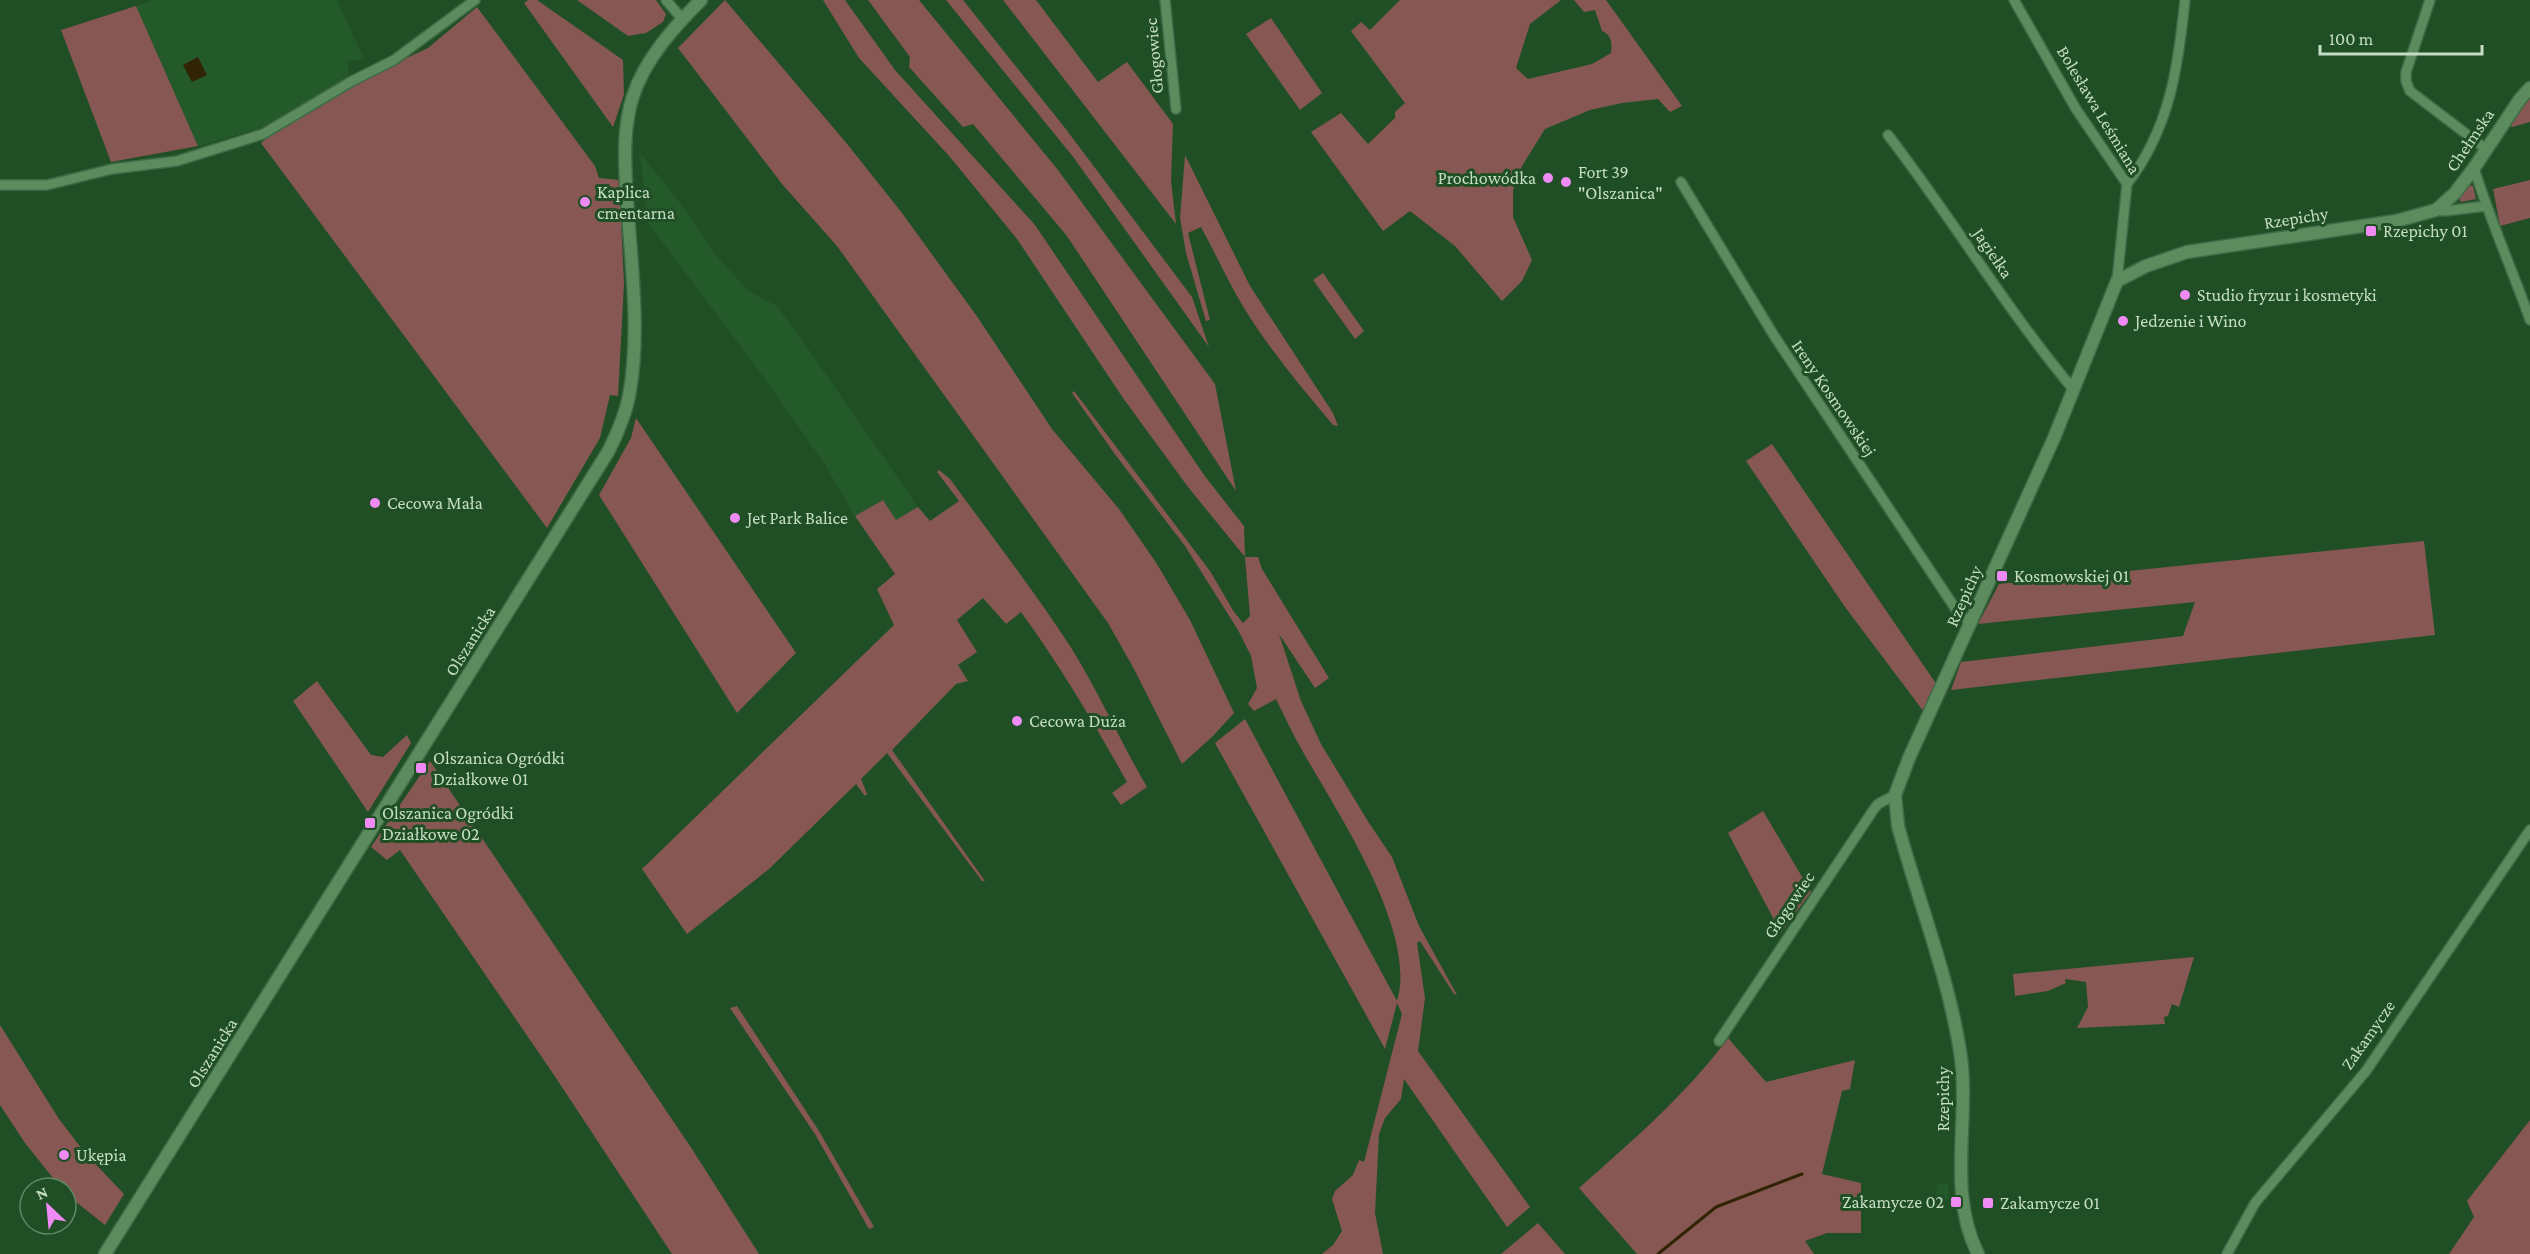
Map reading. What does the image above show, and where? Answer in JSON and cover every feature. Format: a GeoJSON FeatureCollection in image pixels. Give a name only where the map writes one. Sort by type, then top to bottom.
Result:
{"type":"FeatureCollection","features":[{"type":"Feature","properties":{"kind":"street"},"geometry":{"type":"LineString","coordinates":[[0,185],[48,185],[112,169],[177,161],[263,134],[352,81],[394,60],[475,0]]}},
{"type":"Feature","properties":{"kind":"street"},"geometry":{"type":"LineString","coordinates":[[666,0],[683,20]]}},
{"type":"Feature","properties":{"kind":"street","name":"Olszanicka"},"geometry":{"type":"LineString","coordinates":[[105,1254],[609,452],[626,410],[633,361],[633,313],[625,163],[628,118],[633,97],[644,72],[701,0]]}},
{"type":"Feature","properties":{"kind":"street","name":"Głogowiec"},"geometry":{"type":"LineString","coordinates":[[1166,0],[1176,109]]}},
{"type":"Feature","properties":{"kind":"street","name":"Bolesława Leśmiana"},"geometry":{"type":"LineString","coordinates":[[2014,0],[2076,109],[2127,184],[2117,281]]}},
{"type":"Feature","properties":{"kind":"street"},"geometry":{"type":"LineString","coordinates":[[2127,184],[2158,135],[2170,102],[2181,41],[2185,0]]}},
{"type":"Feature","properties":{"kind":"street"},"geometry":{"type":"LineString","coordinates":[[2430,0],[2406,72],[2406,81],[2410,91],[2486,149]]}},
{"type":"Feature","properties":{"kind":"street","name":"Chełmska"},"geometry":{"type":"LineString","coordinates":[[2436,210],[2455,193],[2530,88]]}},
{"type":"Feature","properties":{"kind":"street","name":"Jagiełka"},"geometry":{"type":"LineString","coordinates":[[1888,135],[1929,189],[2032,340],[2073,389]]}},
{"type":"Feature","properties":{"kind":"street"},"geometry":{"type":"LineString","coordinates":[[2474,168],[2486,206],[2513,270],[2530,320]]}},
{"type":"Feature","properties":{"kind":"street","name":"Ireny Kosmowskiej"},"geometry":{"type":"LineString","coordinates":[[1681,182],[1820,408],[1959,614],[1972,623]]}},
{"type":"Feature","properties":{"kind":"street"},"geometry":{"type":"LineString","coordinates":[[2436,210],[2486,206]]}},
{"type":"Feature","properties":{"kind":"street","name":"Rzepichy"},"geometry":{"type":"LineString","coordinates":[[1978,1254],[1966,1227],[1962,1195],[1962,1063],[1956,1022],[1898,826],[1895,795],[1909,758],[2054,438],[2117,281],[2146,266],[2187,252],[2396,221],[2436,210]]}},
{"type":"Feature","properties":{"kind":"street","name":"Głogowiec"},"geometry":{"type":"LineString","coordinates":[[1719,1041],[1874,809],[1878,804],[1895,795]]}},
{"type":"Feature","properties":{"kind":"street","name":"Zakamycze"},"geometry":{"type":"LineString","coordinates":[[2227,1254],[2255,1203],[2366,1071],[2530,830]]}},
{"type":"Feature","properties":{"kind":"shaded area"},"geometry":{"type":"Polygon","coordinates":[[[153,0],[337,0],[364,59],[347,60],[349,77],[258,129],[198,146],[136,6],[153,0]]]}},
{"type":"Feature","properties":{"kind":"shaded area"},"geometry":{"type":"Polygon","coordinates":[[[528,0],[537,0],[623,60],[624,94],[613,127],[524,3],[528,0]]]}},
{"type":"Feature","properties":{"kind":"shaded area"},"geometry":{"type":"Polygon","coordinates":[[[577,0],[656,0],[666,14],[663,22],[646,33],[628,36],[577,0]]]}},
{"type":"Feature","properties":{"kind":"shaded area"},"geometry":{"type":"Polygon","coordinates":[[[725,0],[848,145],[902,213],[976,315],[1052,429],[1119,509],[1157,564],[1190,620],[1234,713],[1182,764],[1108,623],[837,246],[782,184],[678,48],[725,0]]]}},
{"type":"Feature","properties":{"kind":"shaded area"},"geometry":{"type":"Polygon","coordinates":[[[823,0],[845,0],[895,70],[1035,225],[1204,475],[1244,526],[1245,557],[1188,487],[1123,398],[1017,239],[950,157],[859,58],[823,0]]]}},
{"type":"Feature","properties":{"kind":"shaded area"},"geometry":{"type":"Polygon","coordinates":[[[868,0],[919,0],[1058,170],[1215,384],[1236,491],[1067,236],[973,124],[963,127],[909,67],[910,57],[868,0]]]}},
{"type":"Feature","properties":{"kind":"shaded area"},"geometry":{"type":"Polygon","coordinates":[[[946,0],[963,0],[1065,128],[1192,297],[1209,347],[1074,158],[946,0]]]}},
{"type":"Feature","properties":{"kind":"shaded area"},"geometry":{"type":"Polygon","coordinates":[[[1003,0],[1036,0],[1098,82],[1127,62],[1173,124],[1171,181],[1176,224],[1003,0]]]}},
{"type":"Feature","properties":{"kind":"shaded area"},"geometry":{"type":"Polygon","coordinates":[[[1400,0],[1561,0],[1530,24],[1516,68],[1528,79],[1592,64],[1611,53],[1611,40],[1602,31],[1595,10],[1584,12],[1574,0],[1606,0],[1682,106],[1670,112],[1658,99],[1622,103],[1590,110],[1545,129],[1522,166],[1513,191],[1513,217],[1532,260],[1522,281],[1502,301],[1455,246],[1410,211],[1383,231],[1311,132],[1341,113],[1368,144],[1395,118],[1395,112],[1405,103],[1351,31],[1361,22],[1370,30],[1400,0]]]}},
{"type":"Feature","properties":{"kind":"shaded area"},"geometry":{"type":"Polygon","coordinates":[[[136,6],[198,146],[111,162],[61,30],[136,6]]]}},
{"type":"Feature","properties":{"kind":"shaded area"},"geometry":{"type":"Polygon","coordinates":[[[477,7],[595,166],[599,178],[619,180],[624,284],[618,396],[610,395],[600,438],[547,528],[261,143],[278,129],[358,81],[428,48],[477,7]]]}},
{"type":"Feature","properties":{"kind":"shaded area"},"geometry":{"type":"Polygon","coordinates":[[[1271,18],[1322,93],[1300,110],[1246,34],[1271,18]]]}},
{"type":"Feature","properties":{"kind":"shaded area"},"geometry":{"type":"Polygon","coordinates":[[[198,57],[207,75],[192,82],[183,65],[198,57]]]}},
{"type":"Feature","properties":{"kind":"shaded area"},"geometry":{"type":"Polygon","coordinates":[[[2530,98],[2530,122],[2512,127],[2509,124],[2530,98]]]}},
{"type":"Feature","properties":{"kind":"shaded area"},"geometry":{"type":"Polygon","coordinates":[[[640,153],[684,208],[714,253],[747,290],[777,306],[918,507],[896,521],[883,500],[855,516],[824,463],[754,364],[648,223],[640,153]]]}},
{"type":"Feature","properties":{"kind":"shaded area"},"geometry":{"type":"Polygon","coordinates":[[[1185,155],[1250,286],[1333,413],[1338,426],[1333,425],[1264,339],[1238,298],[1201,227],[1188,233],[1210,320],[1206,321],[1186,253],[1180,218],[1185,155]]]}},
{"type":"Feature","properties":{"kind":"shaded area"},"geometry":{"type":"Polygon","coordinates":[[[2530,180],[2530,218],[2500,226],[2493,189],[2530,180]]]}},
{"type":"Feature","properties":{"kind":"shaded area"},"geometry":{"type":"Polygon","coordinates":[[[2468,185],[2473,186],[2476,199],[2461,202],[2459,198],[2468,185]]]}},
{"type":"Feature","properties":{"kind":"shaded area"},"geometry":{"type":"Polygon","coordinates":[[[1323,273],[1364,331],[1355,339],[1313,280],[1323,273]]]}},
{"type":"Feature","properties":{"kind":"shaded area"},"geometry":{"type":"Polygon","coordinates":[[[1074,391],[1210,571],[1243,623],[1250,616],[1245,557],[1258,557],[1262,569],[1329,678],[1315,688],[1279,634],[1301,701],[1321,744],[1392,857],[1419,926],[1457,995],[1454,994],[1420,941],[1417,943],[1425,998],[1418,1051],[1530,1207],[1507,1227],[1404,1079],[1401,1099],[1385,1118],[1379,1134],[1375,1213],[1383,1254],[1322,1254],[1333,1245],[1342,1231],[1332,1199],[1335,1191],[1353,1175],[1359,1160],[1364,1162],[1402,1014],[1397,1003],[1385,1049],[1215,743],[1245,719],[1397,1001],[1400,973],[1396,941],[1371,873],[1299,746],[1276,699],[1254,711],[1248,704],[1257,688],[1251,656],[1238,630],[1185,546],[1114,453],[1072,393],[1074,391]]]}},
{"type":"Feature","properties":{"kind":"shaded area"},"geometry":{"type":"Polygon","coordinates":[[[636,418],[796,653],[737,713],[599,495],[631,438],[636,418]]]}},
{"type":"Feature","properties":{"kind":"shaded area"},"geometry":{"type":"Polygon","coordinates":[[[1772,444],[1937,685],[1924,712],[1845,607],[1746,461],[1772,444]]]}},
{"type":"Feature","properties":{"kind":"shaded area"},"geometry":{"type":"Polygon","coordinates":[[[939,470],[950,479],[1070,646],[1147,787],[1121,805],[1112,793],[1127,782],[1050,653],[1021,612],[1006,624],[983,598],[957,620],[977,652],[958,665],[968,681],[956,684],[892,750],[985,881],[982,881],[887,753],[861,779],[867,794],[865,796],[856,784],[769,869],[687,934],[642,869],[894,625],[877,589],[895,574],[855,516],[883,500],[896,520],[918,507],[930,521],[959,501],[937,472],[939,470]]]}},
{"type":"Feature","properties":{"kind":"shaded area"},"geometry":{"type":"Polygon","coordinates":[[[2424,541],[2435,635],[1951,690],[1961,662],[2183,636],[2195,602],[1978,624],[1999,584],[2424,541]]]}},
{"type":"Feature","properties":{"kind":"shaded area"},"geometry":{"type":"Polygon","coordinates":[[[317,681],[371,755],[383,757],[407,735],[411,743],[368,812],[293,701],[317,681]]]}},
{"type":"Feature","properties":{"kind":"shaded area"},"geometry":{"type":"Polygon","coordinates":[[[430,761],[692,1149],[759,1254],[672,1254],[554,1075],[400,850],[387,860],[371,847],[430,761]]]}},
{"type":"Feature","properties":{"kind":"shaded area"},"geometry":{"type":"Polygon","coordinates":[[[1763,811],[1811,892],[1781,933],[1728,833],[1763,811]]]}},
{"type":"Feature","properties":{"kind":"shaded area"},"geometry":{"type":"Polygon","coordinates":[[[2194,957],[2179,1007],[2172,1004],[2168,1016],[2164,1017],[2165,1024],[2077,1028],[2088,1007],[2086,982],[2065,979],[2066,983],[2048,991],[2015,996],[2013,974],[2194,957]]]}},
{"type":"Feature","properties":{"kind":"shaded area"},"geometry":{"type":"Polygon","coordinates":[[[737,1006],[819,1131],[874,1227],[869,1229],[815,1134],[730,1008],[737,1006]]]}},
{"type":"Feature","properties":{"kind":"shaded area"},"geometry":{"type":"Polygon","coordinates":[[[0,1025],[59,1119],[85,1153],[124,1194],[105,1225],[78,1204],[78,1176],[51,1176],[25,1143],[0,1105],[0,1025]]]}},
{"type":"Feature","properties":{"kind":"shaded area"},"geometry":{"type":"Polygon","coordinates":[[[1728,1038],[1766,1082],[1855,1060],[1850,1089],[1842,1091],[1822,1174],[1861,1183],[1861,1233],[1827,1233],[1805,1241],[1814,1254],[1637,1254],[1579,1188],[1676,1098],[1728,1038]]]}},
{"type":"Feature","properties":{"kind":"shaded area"},"geometry":{"type":"Polygon","coordinates":[[[2530,1120],[2530,1254],[2449,1254],[2474,1217],[2467,1201],[2530,1120]]]}},
{"type":"Feature","properties":{"kind":"shaded area"},"geometry":{"type":"Polygon","coordinates":[[[1938,1183],[1948,1185],[1948,1200],[1935,1197],[1938,1183]]]}},
{"type":"Feature","properties":{"kind":"shaded area"},"geometry":{"type":"Polygon","coordinates":[[[1538,1223],[1565,1254],[1501,1254],[1538,1223]]]}},
{"type":"Feature","properties":{"kind":"waterway"},"geometry":{"type":"LineString","coordinates":[[1658,1254],[1716,1207],[1802,1174]]}},
{"type":"Feature","properties":{"kind":"place","name":"Prochowódka"},"geometry":{"type":"Point","coordinates":[1548,178]}},
{"type":"Feature","properties":{"kind":"place","name":"Fort 39 \"Olszanica\""},"geometry":{"type":"Point","coordinates":[1566,182]}},
{"type":"Feature","properties":{"kind":"place","name":"Kaplica cmentarna"},"geometry":{"type":"Point","coordinates":[585,202]}},
{"type":"Feature","properties":{"kind":"place","name":"Rzepichy 01"},"geometry":{"type":"Point","coordinates":[2371,231]}},
{"type":"Feature","properties":{"kind":"place","name":"Studio fryzur i kosmetyki"},"geometry":{"type":"Point","coordinates":[2185,295]}},
{"type":"Feature","properties":{"kind":"place","name":"Jedzenie i Wino"},"geometry":{"type":"Point","coordinates":[2123,321]}},
{"type":"Feature","properties":{"kind":"place","name":"Cecowa Mała"},"geometry":{"type":"Point","coordinates":[375,503]}},
{"type":"Feature","properties":{"kind":"place","name":"Jet Park Balice"},"geometry":{"type":"Point","coordinates":[735,518]}},
{"type":"Feature","properties":{"kind":"place","name":"Kosmowskiej 01"},"geometry":{"type":"Point","coordinates":[2002,576]}},
{"type":"Feature","properties":{"kind":"place","name":"Cecowa Duża"},"geometry":{"type":"Point","coordinates":[1017,721]}},
{"type":"Feature","properties":{"kind":"place","name":"Olszanica Ogródki Działkowe 01"},"geometry":{"type":"Point","coordinates":[421,768]}},
{"type":"Feature","properties":{"kind":"place","name":"Olszanica Ogródki Działkowe 02"},"geometry":{"type":"Point","coordinates":[370,823]}},
{"type":"Feature","properties":{"kind":"place","name":"Ukępia"},"geometry":{"type":"Point","coordinates":[64,1155]}},
{"type":"Feature","properties":{"kind":"place","name":"Zakamycze 02"},"geometry":{"type":"Point","coordinates":[1956,1202]}},
{"type":"Feature","properties":{"kind":"place","name":"Zakamycze 01"},"geometry":{"type":"Point","coordinates":[1988,1203]}}]}
